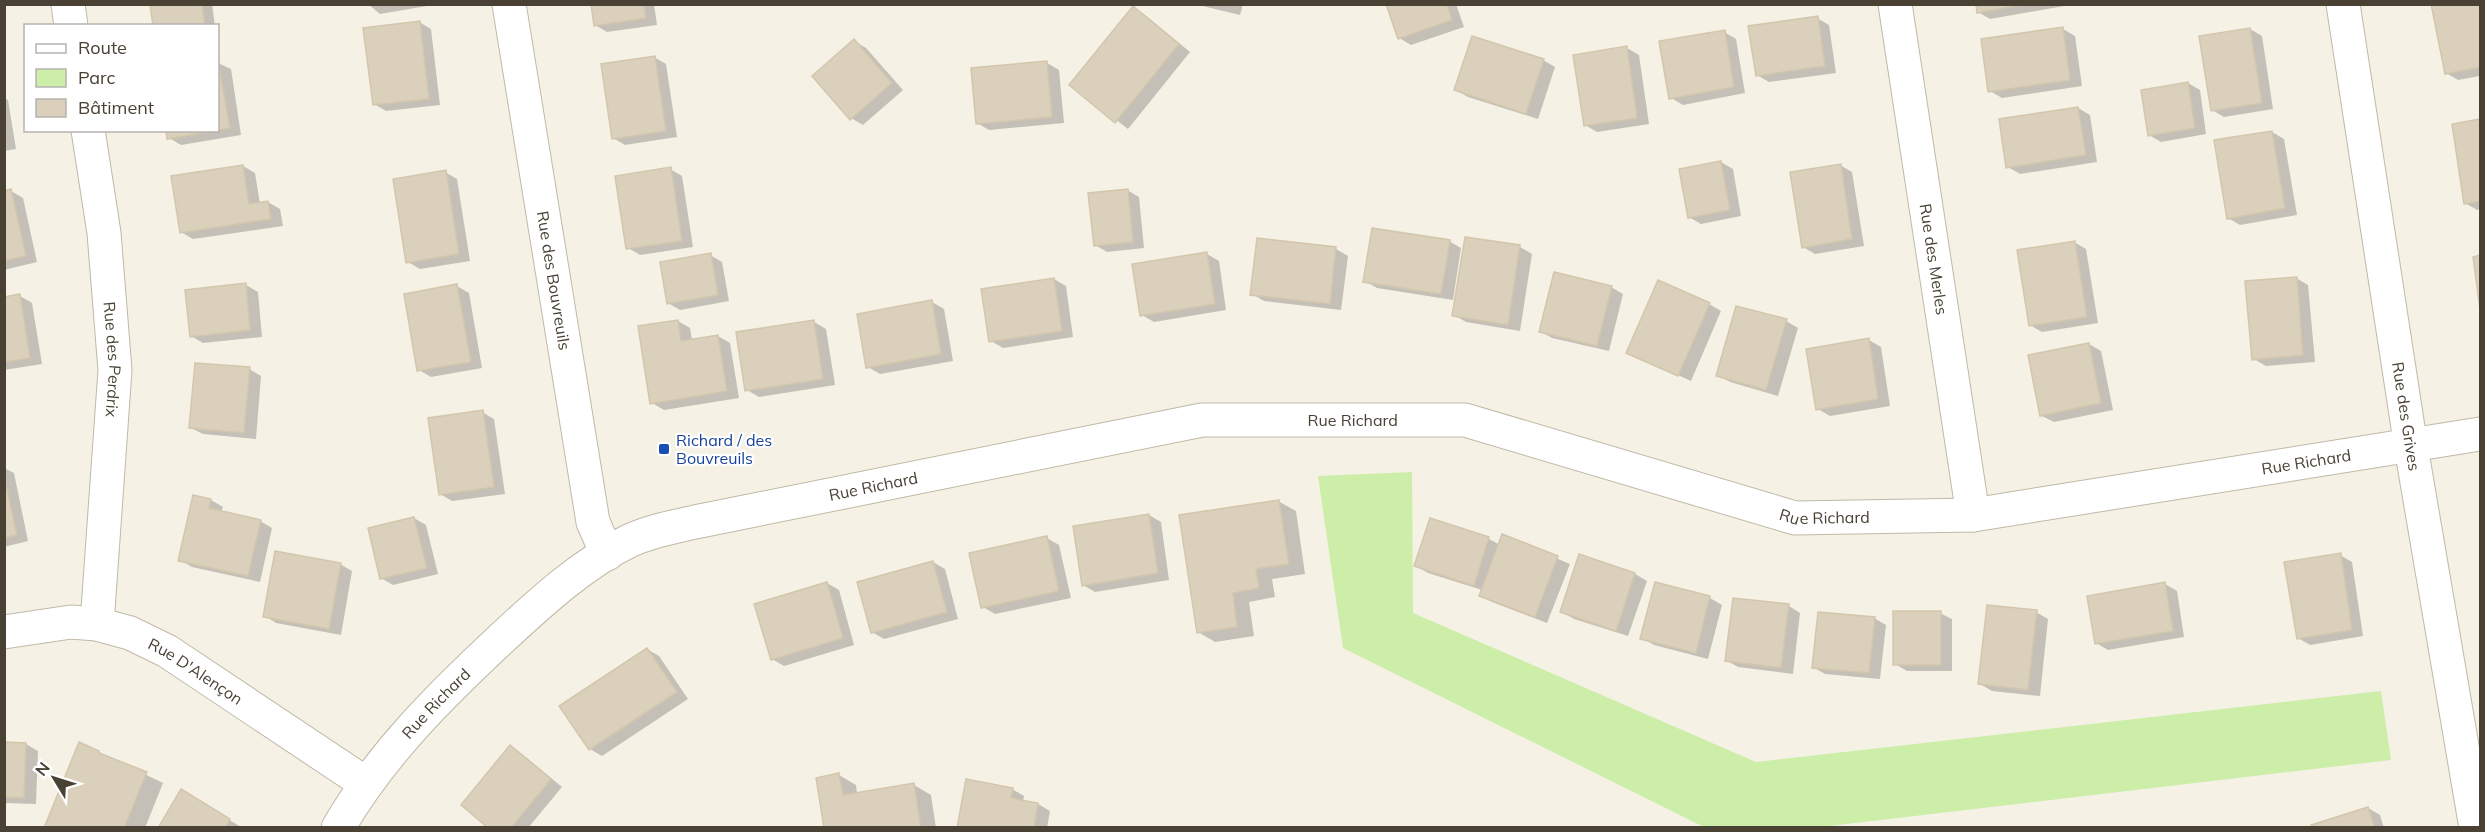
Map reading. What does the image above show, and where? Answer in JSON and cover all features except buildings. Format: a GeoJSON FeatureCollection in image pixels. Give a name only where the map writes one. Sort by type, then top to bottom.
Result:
{"type":"FeatureCollection","features":[{"type":"Feature","properties":{"kind":"street"},"geometry":{"type":"LineString","coordinates":[[68,4],[71,24]]}},
{"type":"Feature","properties":{"kind":"street","name":"Rue des Bouvreuils"},"geometry":{"type":"LineString","coordinates":[[509,4],[592,522],[607,554]]}},
{"type":"Feature","properties":{"kind":"street","name":"Rue des Merles"},"geometry":{"type":"LineString","coordinates":[[1894,4],[1973,515]]}},
{"type":"Feature","properties":{"kind":"street","name":"Rue des Grives"},"geometry":{"type":"LineString","coordinates":[[2343,4],[2411,447],[2476,828]]}},
{"type":"Feature","properties":{"kind":"street","name":"Rue des Perdrix"},"geometry":{"type":"LineString","coordinates":[[88,132],[104,233],[115,370],[97,624]]}},
{"type":"Feature","properties":{"kind":"street","name":"Rue Richard"},"geometry":{"type":"LineString","coordinates":[[338,828],[365,783],[405,733],[476,662],[555,592],[607,554],[644,535],[695,522],[1202,420],[1465,420],[1795,518],[1973,515],[2411,447],[2481,434]]}},
{"type":"Feature","properties":{"kind":"street","name":"Rue D'Alençon"},"geometry":{"type":"LineString","coordinates":[[4,632],[71,622],[97,624],[130,633],[167,651],[365,783]]}},
{"type":"Feature","properties":{"kind":"green space"},"geometry":{"type":"Polygon","coordinates":[[[1412,472],[1413,613],[1756,762],[2381,691],[2391,760],[1821,827],[1704,827],[1343,648],[1318,476],[1412,472]]]}},
{"type":"Feature","properties":{"kind":"place","name":"Richard / des Bouvreuils"},"geometry":{"type":"Point","coordinates":[664,449]}}]}
